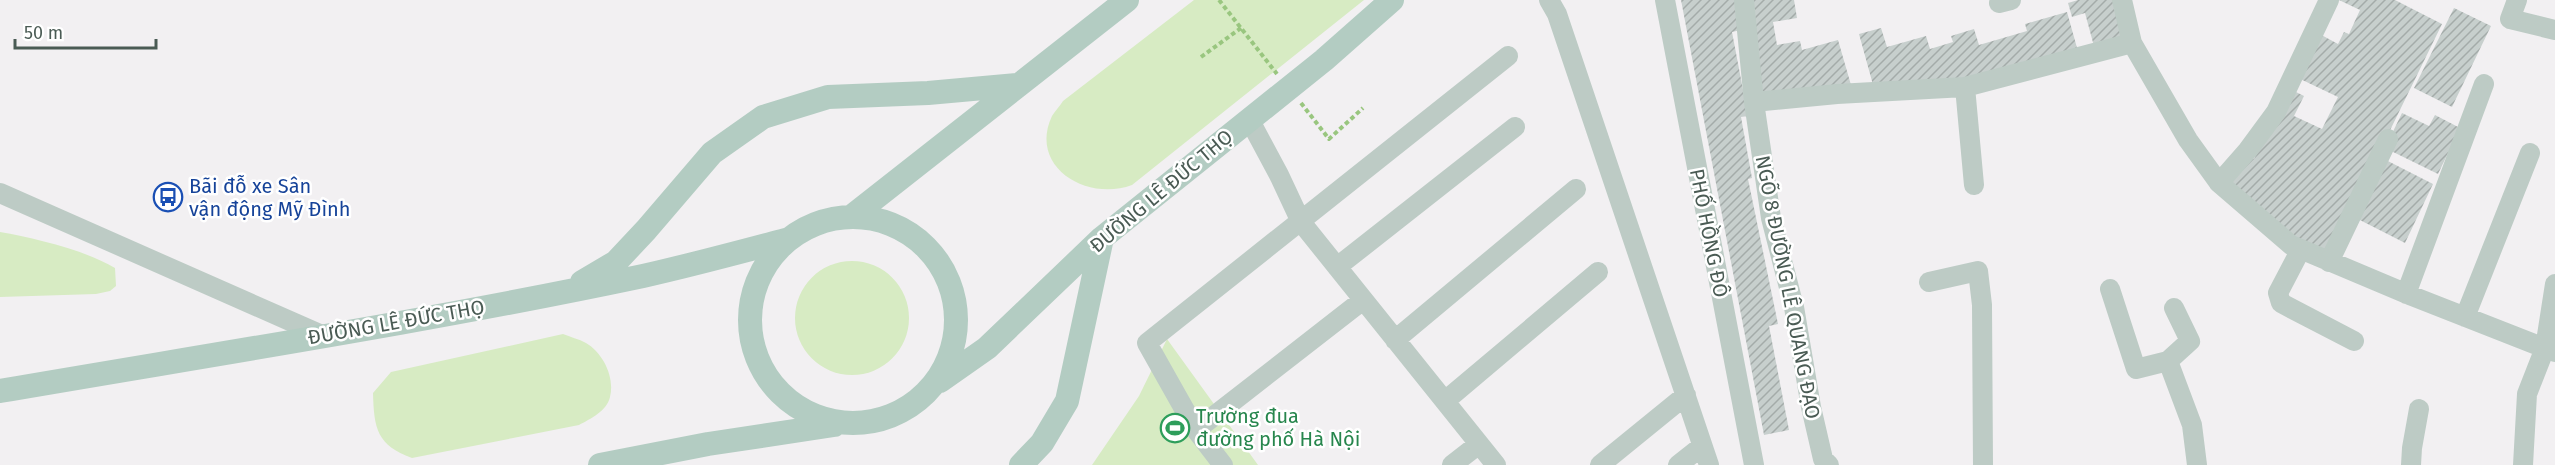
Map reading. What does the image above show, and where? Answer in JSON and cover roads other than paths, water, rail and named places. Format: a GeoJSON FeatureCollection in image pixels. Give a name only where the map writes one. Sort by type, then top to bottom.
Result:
{"type":"FeatureCollection","features":[{"type":"Feature","properties":{"kind":"main road"},"geometry":{"type":"LineString","coordinates":[[850,217],[1127,0]]}},
{"type":"Feature","properties":{"kind":"main road","name":"ĐƯỜNG LÊ ĐỨC THỌ"},"geometry":{"type":"LineString","coordinates":[[933,386],[987,348],[1102,238],[1324,60],[1392,0]]}},
{"type":"Feature","properties":{"kind":"main road"},"geometry":{"type":"LineString","coordinates":[[568,291],[616,262],[712,153],[763,117],[828,98],[928,93],[1017,85]]}},
{"type":"Feature","properties":{"kind":"main road"},"geometry":{"type":"LineString","coordinates":[[605,465],[708,444],[844,424],[878,422],[909,408],[933,386],[950,357],[956,324],[952,290],[938,260],[914,236],[884,221],[850,217],[818,223],[789,240],[766,266],[752,298],[751,333],[761,367],[782,395],[811,415],[844,424]]}},
{"type":"Feature","properties":{"kind":"main road"},"geometry":{"type":"LineString","coordinates":[[1021,465],[1042,443],[1067,401],[1102,238]]}},
{"type":"Feature","properties":{"kind":"main road","name":"ĐƯỜNG LÊ ĐỨC THỌ"},"geometry":{"type":"LineString","coordinates":[[0,391],[324,336],[568,291],[789,240]]}},
{"type":"Feature","properties":{"kind":"street"},"geometry":{"type":"LineString","coordinates":[[1549,0],[1557,14],[1709,465]]}},
{"type":"Feature","properties":{"kind":"street","name":"PHỐ HỒNG ĐÔ"},"geometry":{"type":"LineString","coordinates":[[1665,0],[1754,465]]}},
{"type":"Feature","properties":{"kind":"street","name":"NGÕ 8 ĐƯỜNG LÊ QUANG ĐẠO"},"geometry":{"type":"LineString","coordinates":[[1744,0],[1754,102],[1771,218],[1794,307],[1811,407],[1823,459],[1828,465]]}},
{"type":"Feature","properties":{"kind":"street"},"geometry":{"type":"LineString","coordinates":[[2122,0],[2132,43],[2188,140],[2219,183],[2291,245],[2406,294],[2550,350]]}},
{"type":"Feature","properties":{"kind":"street"},"geometry":{"type":"LineString","coordinates":[[2219,183],[2248,150],[2276,112],[2329,0]]}},
{"type":"Feature","properties":{"kind":"street"},"geometry":{"type":"LineString","coordinates":[[2517,0],[2510,19],[2555,30]]}},
{"type":"Feature","properties":{"kind":"street"},"geometry":{"type":"LineString","coordinates":[[1754,102],[1837,94],[1965,87],[2132,43]]}},
{"type":"Feature","properties":{"kind":"street"},"geometry":{"type":"LineString","coordinates":[[1223,465],[1196,430],[1147,343],[1508,56]]}},
{"type":"Feature","properties":{"kind":"street"},"geometry":{"type":"LineString","coordinates":[[2406,294],[2484,84]]}},
{"type":"Feature","properties":{"kind":"street"},"geometry":{"type":"LineString","coordinates":[[1965,87],[1974,185]]}},
{"type":"Feature","properties":{"kind":"street"},"geometry":{"type":"LineString","coordinates":[[1249,119],[1280,175],[1301,222],[1496,465]]}},
{"type":"Feature","properties":{"kind":"street"},"geometry":{"type":"LineString","coordinates":[[1337,267],[1515,127]]}},
{"type":"Feature","properties":{"kind":"street"},"geometry":{"type":"LineString","coordinates":[[2329,262],[2388,139]]}},
{"type":"Feature","properties":{"kind":"street"},"geometry":{"type":"LineString","coordinates":[[2465,317],[2530,153]]}},
{"type":"Feature","properties":{"kind":"street"},"geometry":{"type":"LineString","coordinates":[[1395,340],[1576,189]]}},
{"type":"Feature","properties":{"kind":"street"},"geometry":{"type":"LineString","coordinates":[[0,193],[324,336]]}},
{"type":"Feature","properties":{"kind":"street"},"geometry":{"type":"LineString","coordinates":[[2301,249],[2278,293],[2281,303],[2354,341]]}},
{"type":"Feature","properties":{"kind":"street"},"geometry":{"type":"LineString","coordinates":[[1929,282],[1978,271],[1982,304],[1983,465]]}},
{"type":"Feature","properties":{"kind":"street"},"geometry":{"type":"LineString","coordinates":[[1444,401],[1598,272]]}},
{"type":"Feature","properties":{"kind":"street"},"geometry":{"type":"LineString","coordinates":[[2523,465],[2527,394],[2550,350],[2555,284]]}},
{"type":"Feature","properties":{"kind":"street"},"geometry":{"type":"LineString","coordinates":[[2109,289],[2136,369],[2168,361],[2190,341],[2174,308]]}},
{"type":"Feature","properties":{"kind":"street"},"geometry":{"type":"LineString","coordinates":[[1196,430],[1363,300]]}},
{"type":"Feature","properties":{"kind":"street"},"geometry":{"type":"LineString","coordinates":[[2168,361],[2192,425],[2197,465]]}},
{"type":"Feature","properties":{"kind":"street"},"geometry":{"type":"LineString","coordinates":[[1600,465],[1686,395]]}},
{"type":"Feature","properties":{"kind":"street"},"geometry":{"type":"LineString","coordinates":[[2411,465],[2420,409]]}},
{"type":"Feature","properties":{"kind":"street"},"geometry":{"type":"LineString","coordinates":[[1452,465],[1479,444]]}},
{"type":"Feature","properties":{"kind":"street"},"geometry":{"type":"LineString","coordinates":[[1678,465],[1702,446]]}},
{"type":"Feature","properties":{"kind":"place","name":"Bãi đỗ xe Sân vận động Mỹ Đình"},"geometry":{"type":"Point","coordinates":[168,197]}},
{"type":"Feature","properties":{"kind":"place","name":"Trường đua đường phố Hà Nội"},"geometry":{"type":"Point","coordinates":[1175,428]}}]}
